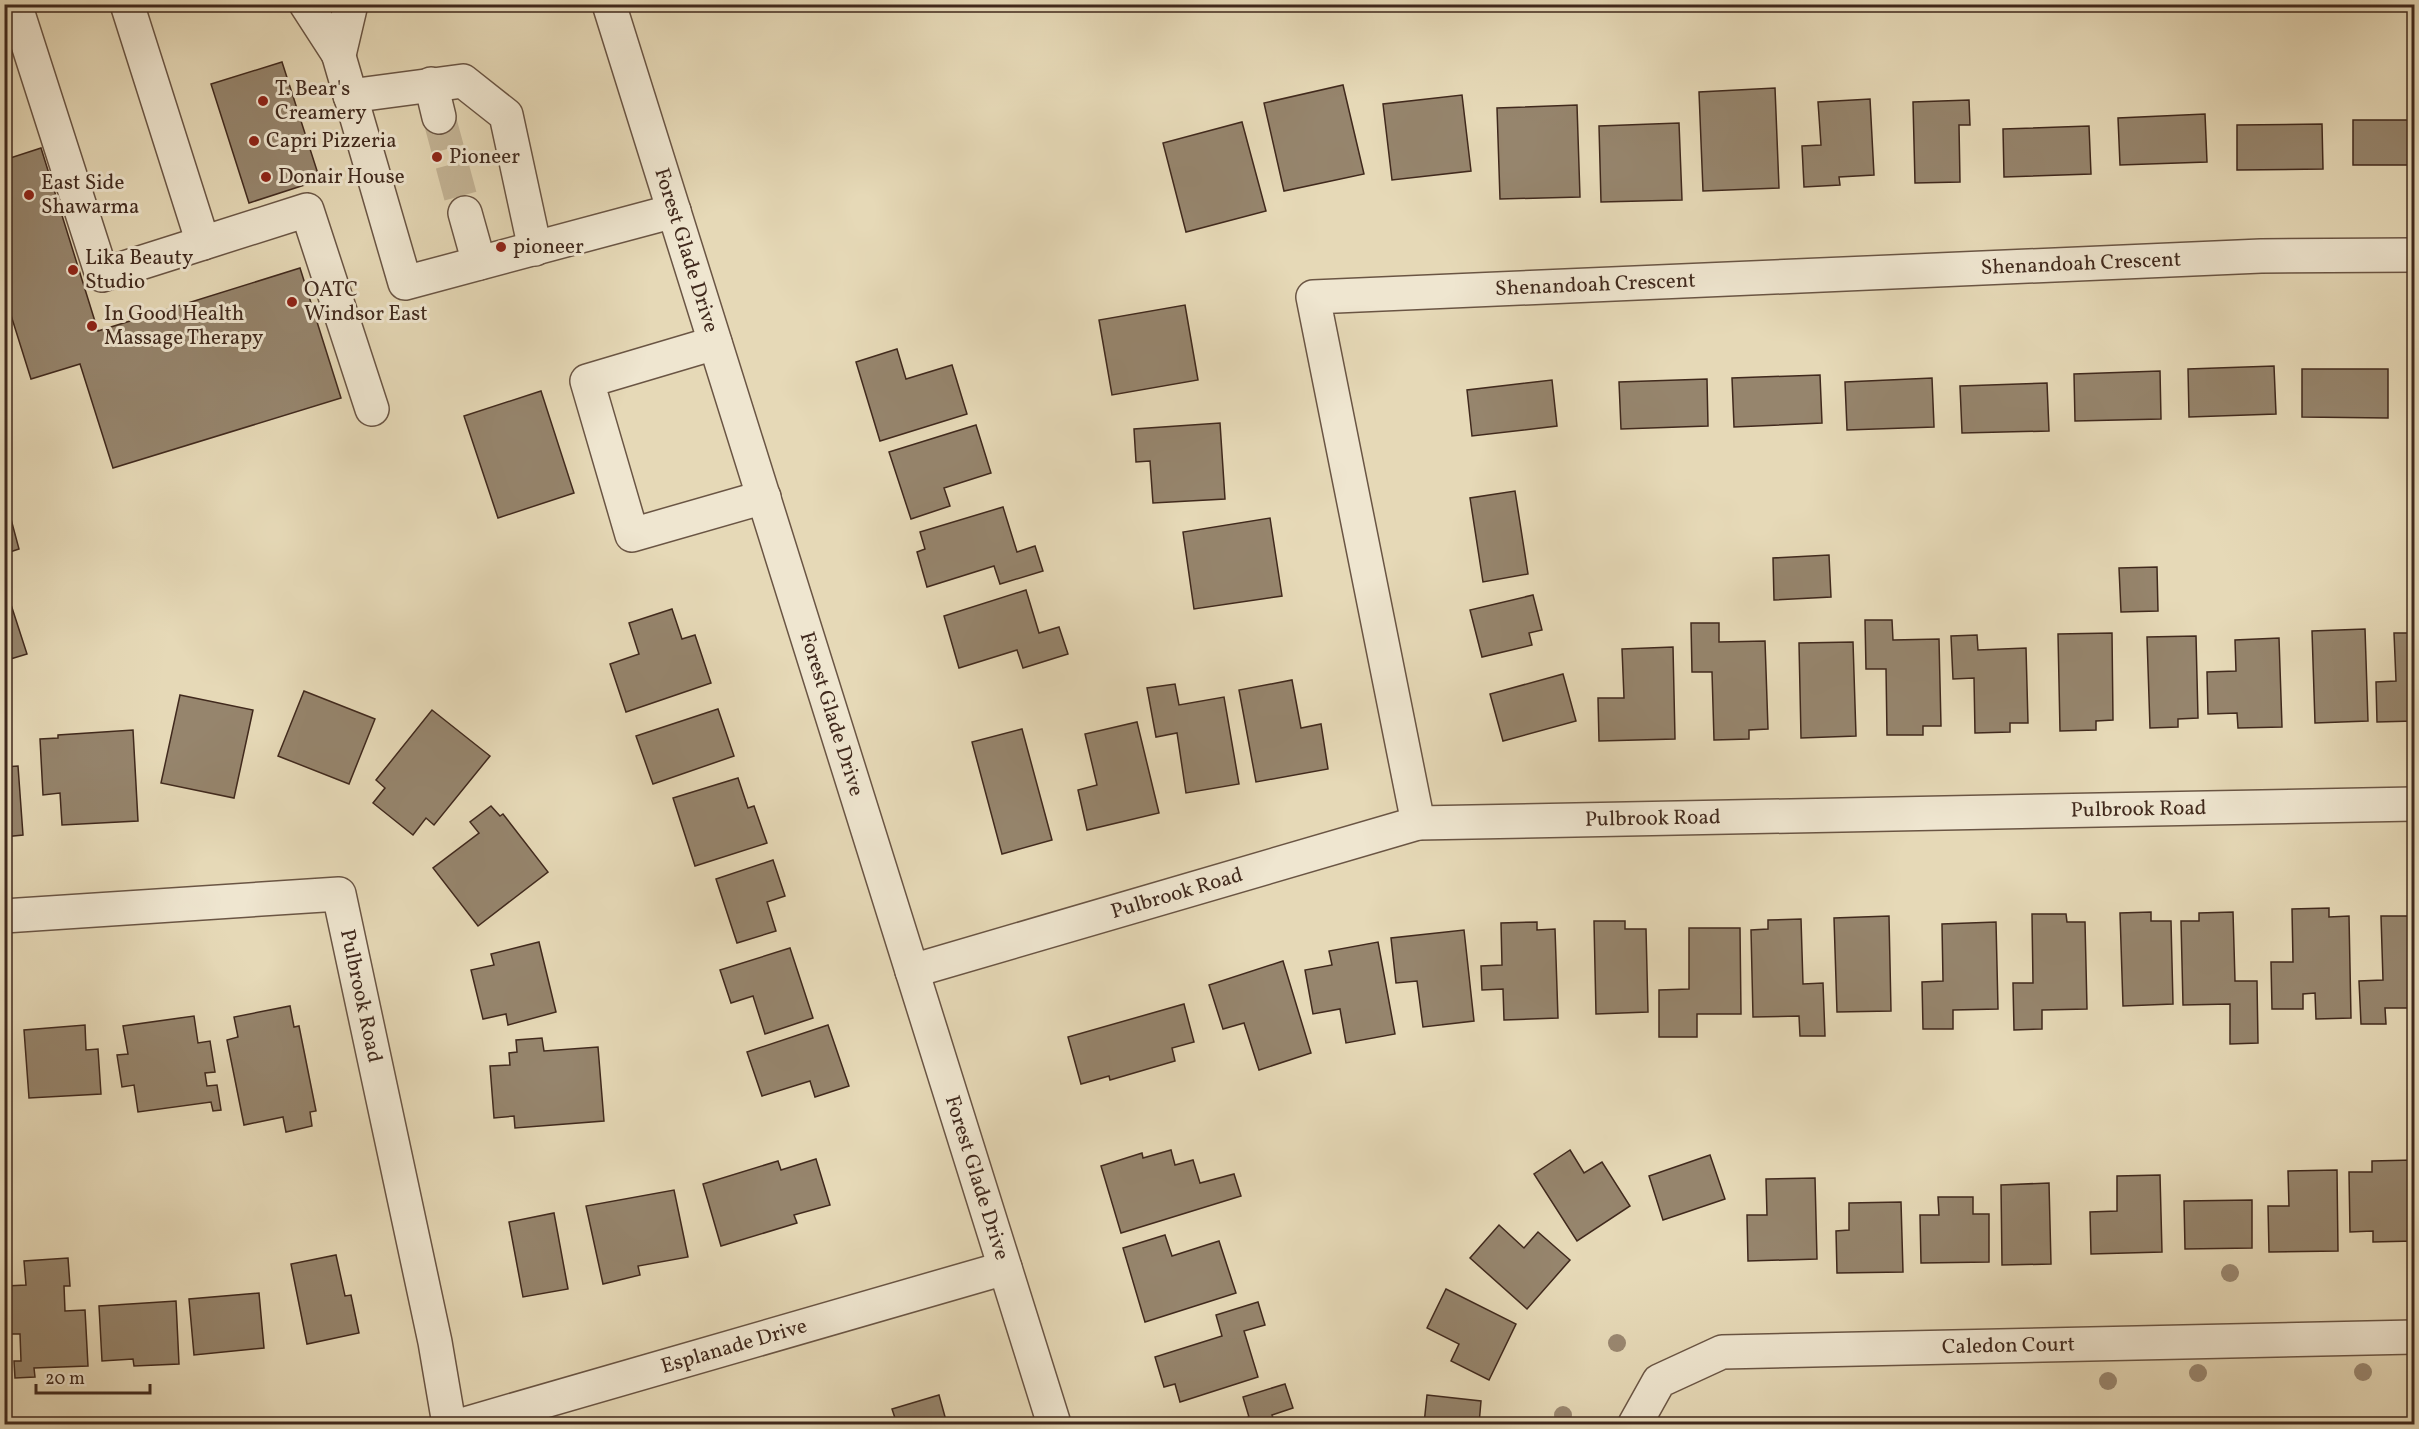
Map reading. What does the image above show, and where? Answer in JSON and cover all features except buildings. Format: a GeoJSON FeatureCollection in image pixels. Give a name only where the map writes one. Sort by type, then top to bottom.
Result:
{"type":"FeatureCollection","features":[{"type":"Feature","properties":{"kind":"street"},"geometry":{"type":"LineString","coordinates":[[15,4],[102,275],[307,210],[372,409]]}},
{"type":"Feature","properties":{"kind":"street"},"geometry":{"type":"LineString","coordinates":[[127,4],[203,243]]}},
{"type":"Feature","properties":{"kind":"street"},"geometry":{"type":"LineString","coordinates":[[306,4],[338,53],[405,283],[674,211]]}},
{"type":"Feature","properties":{"kind":"street"},"geometry":{"type":"LineString","coordinates":[[338,53],[339,55],[351,4]]}},
{"type":"Feature","properties":{"kind":"street","name":"Forest Glade Drive"},"geometry":{"type":"LineString","coordinates":[[609,4],[1054,1425]]}},
{"type":"Feature","properties":{"kind":"street"},"geometry":{"type":"LineString","coordinates":[[350,96],[463,81],[506,115],[536,249]]}},
{"type":"Feature","properties":{"kind":"street"},"geometry":{"type":"LineString","coordinates":[[430,84],[439,117]]}},
{"type":"Feature","properties":{"kind":"street"},"geometry":{"type":"LineString","coordinates":[[465,213],[479,263]]}},
{"type":"Feature","properties":{"kind":"street","name":"Shenandoah Crescent"},"geometry":{"type":"LineString","coordinates":[[1418,823],[1313,297],[2261,256],[2415,255]]}},
{"type":"Feature","properties":{"kind":"street"},"geometry":{"type":"LineString","coordinates":[[715,343],[587,381],[632,535],[764,497]]}},
{"type":"Feature","properties":{"kind":"street","name":"Pulbrook Road"},"geometry":{"type":"LineString","coordinates":[[912,971],[1418,823],[2415,804]]}},
{"type":"Feature","properties":{"kind":"street","name":"Pulbrook Road"},"geometry":{"type":"LineString","coordinates":[[4,916],[339,894],[435,1342],[449,1425]]}},
{"type":"Feature","properties":{"kind":"street","name":"Esplanade Drive"},"geometry":{"type":"LineString","coordinates":[[465,1425],[1005,1268]]}},
{"type":"Feature","properties":{"kind":"street","name":"Caledon Court"},"geometry":{"type":"LineString","coordinates":[[1635,1425],[1659,1381],[1722,1352],[2415,1337]]}},
{"type":"Feature","properties":{"kind":"tunnel"},"geometry":{"type":"LineString","coordinates":[[439,117],[465,213]]}},
{"type":"Feature","properties":{"kind":"place","name":"T. Bear's Creamery"},"geometry":{"type":"Point","coordinates":[263,101]}},
{"type":"Feature","properties":{"kind":"place","name":"Capri Pizzeria"},"geometry":{"type":"Point","coordinates":[254,141]}},
{"type":"Feature","properties":{"kind":"place","name":"Pioneer"},"geometry":{"type":"Point","coordinates":[437,157]}},
{"type":"Feature","properties":{"kind":"place","name":"Donair House"},"geometry":{"type":"Point","coordinates":[266,177]}},
{"type":"Feature","properties":{"kind":"place","name":"East Side Shawarma"},"geometry":{"type":"Point","coordinates":[29,195]}},
{"type":"Feature","properties":{"kind":"place","name":"pioneer"},"geometry":{"type":"Point","coordinates":[501,247]}},
{"type":"Feature","properties":{"kind":"place","name":"Lika Beauty Studio"},"geometry":{"type":"Point","coordinates":[73,270]}},
{"type":"Feature","properties":{"kind":"place","name":"OATC Windsor East"},"geometry":{"type":"Point","coordinates":[292,302]}},
{"type":"Feature","properties":{"kind":"place","name":"In Good Health Massage Therapy"},"geometry":{"type":"Point","coordinates":[92,326]}}]}
